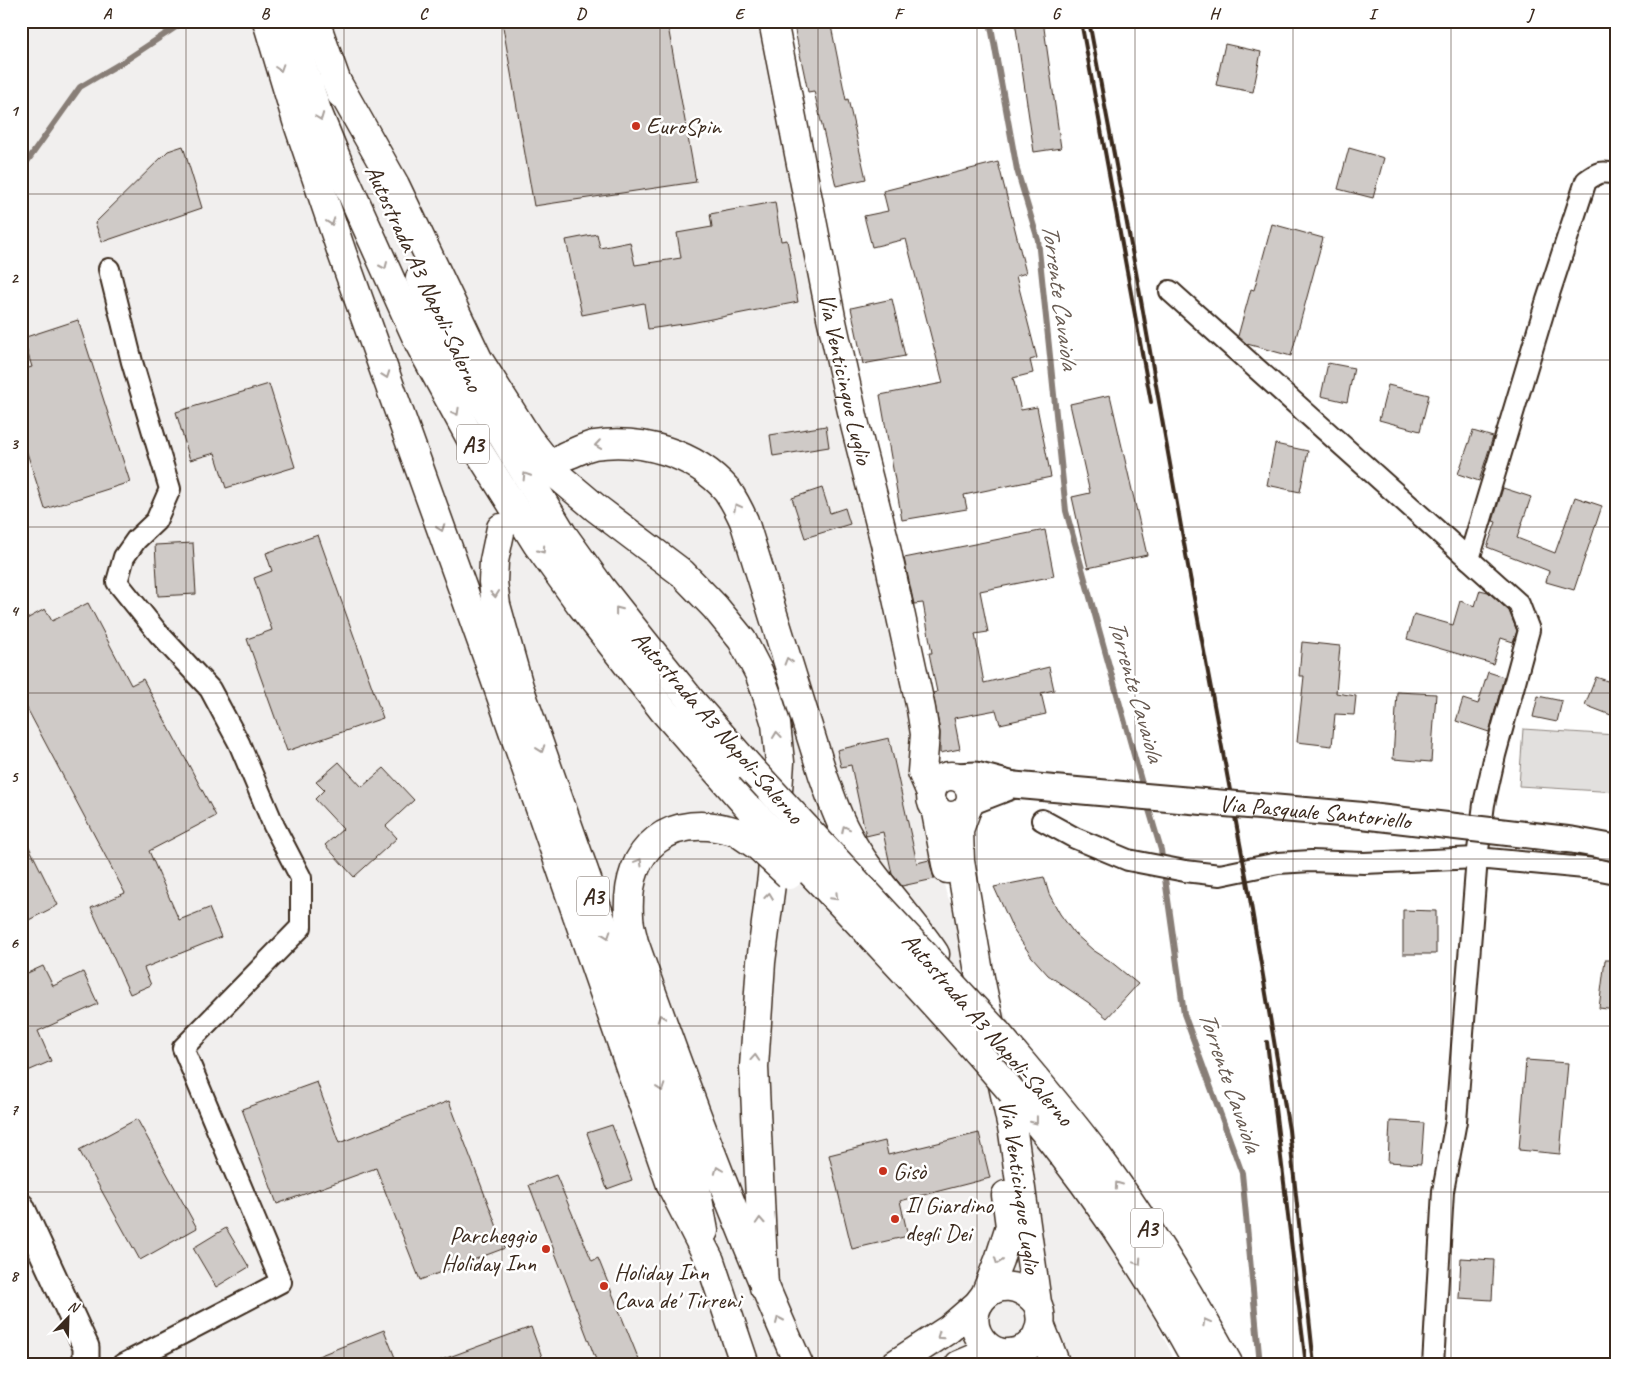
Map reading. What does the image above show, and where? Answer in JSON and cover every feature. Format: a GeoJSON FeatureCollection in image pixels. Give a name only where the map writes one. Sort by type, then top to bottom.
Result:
{"type":"FeatureCollection","features":[{"type":"Feature","properties":{"kind":"main road"},"geometry":{"type":"LineString","coordinates":[[267,21],[294,111],[342,253],[493,673],[671,1185],[710,1262],[745,1365]]}},
{"type":"Feature","properties":{"kind":"main road","name":"Autostrada A3 Napoli-Salerno"},"geometry":{"type":"LineString","coordinates":[[287,21],[317,111],[342,172],[419,343],[471,439],[537,544],[581,605],[663,710],[744,822],[759,847],[785,871],[873,964],[932,1018],[986,1061],[1059,1151],[1142,1268],[1199,1365]]}},
{"type":"Feature","properties":{"kind":"main road","name":"Autostrada A3 Napoli-Salerno"},"geometry":{"type":"LineString","coordinates":[[315,21],[334,77],[436,316],[464,373],[492,422],[563,535],[601,588],[693,703],[750,768],[964,997],[1053,1098],[1098,1157],[1169,1261],[1229,1365]]}},
{"type":"Feature","properties":{"kind":"main road","name":"Via Venticinque Luglio"},"geometry":{"type":"LineString","coordinates":[[774,21],[831,317],[855,425],[885,543],[921,709],[925,734],[922,772],[933,800],[951,888],[964,972],[997,1129],[1010,1226],[999,1260],[974,1316],[975,1327],[980,1339],[988,1346],[998,1352],[1026,1361],[1030,1365]]}},
{"type":"Feature","properties":{"kind":"main road"},"geometry":{"type":"LineString","coordinates":[[334,77],[395,185],[478,359],[528,438],[558,476],[596,508],[682,573],[715,607],[742,640],[759,673],[767,695],[776,724],[780,762],[772,876],[761,962],[754,1067],[764,1287]]}},
{"type":"Feature","properties":{"kind":"main road","name":"A3"},"geometry":{"type":"LineString","coordinates":[[565,456],[592,446],[621,443],[650,446],[675,454],[695,464],[712,475],[727,490],[744,520],[832,800],[846,832],[882,886],[919,929],[964,997]]}},
{"type":"Feature","properties":{"kind":"main road","name":"A3"},"geometry":{"type":"LineString","coordinates":[[502,528],[494,561],[493,582],[496,606],[519,687],[668,1109],[694,1177],[710,1262]]}},
{"type":"Feature","properties":{"kind":"main road","name":"Via Venticinque Luglio"},"geometry":{"type":"LineString","coordinates":[[925,734],[939,760],[954,776],[966,783],[970,789],[968,805],[959,830],[960,861],[980,978],[1013,1132],[1039,1315]]}},
{"type":"Feature","properties":{"kind":"main road"},"geometry":{"type":"LineString","coordinates":[[954,776],[946,776],[936,782],[933,800],[939,812],[951,816],[963,812],[968,805]]}},
{"type":"Feature","properties":{"kind":"main road"},"geometry":{"type":"LineString","coordinates":[[744,822],[720,827],[696,825],[680,827],[665,833],[649,848],[632,875],[629,917],[634,942],[688,1095],[764,1287],[799,1365]]}},
{"type":"Feature","properties":{"kind":"main road","name":"Via Venticinque Luglio"},"geometry":{"type":"LineString","coordinates":[[981,1300],[999,1287],[1012,1286],[1029,1294],[1039,1315],[1056,1365]]}},
{"type":"Feature","properties":{"kind":"main road"},"geometry":{"type":"LineString","coordinates":[[894,1365],[950,1329],[981,1300]]}},
{"type":"Feature","properties":{"kind":"main road"},"geometry":{"type":"LineString","coordinates":[[959,1365],[985,1354],[1021,1351],[1038,1336],[1039,1315]]}},
{"type":"Feature","properties":{"kind":"street"},"geometry":{"type":"LineString","coordinates":[[1468,559],[1547,300],[1586,181],[1597,173],[1616,174]]}},
{"type":"Feature","properties":{"kind":"street"},"geometry":{"type":"LineString","coordinates":[[109,270],[135,371],[170,489],[156,521],[136,540],[124,557],[117,582],[158,633],[210,689],[239,743],[274,826],[301,878],[301,927],[183,1048],[280,1282],[122,1365]]}},
{"type":"Feature","properties":{"kind":"street"},"geometry":{"type":"LineString","coordinates":[[1170,291],[1519,604],[1529,630],[1495,754],[1484,804],[1477,858],[1456,1121],[1443,1191],[1433,1365]]}},
{"type":"Feature","properties":{"kind":"street","name":"Via Pasquale Santoriello"},"geometry":{"type":"LineString","coordinates":[[954,776],[976,775],[1014,785],[1357,815],[1572,840],[1616,848]]}},
{"type":"Feature","properties":{"kind":"street","name":"Via Pasquale Santoriello"},"geometry":{"type":"LineString","coordinates":[[968,805],[1014,785]]}},
{"type":"Feature","properties":{"kind":"street"},"geometry":{"type":"LineString","coordinates":[[1042,820],[1074,838],[1128,860],[1220,875],[1278,863],[1311,861],[1364,863],[1477,858],[1595,869],[1616,873]]}},
{"type":"Feature","properties":{"kind":"street"},"geometry":{"type":"LineString","coordinates":[[21,1206],[86,1347],[86,1365]]}},
{"type":"Feature","properties":{"kind":"shaded area"},"geometry":{"type":"Polygon","coordinates":[[[21,21],[759,21],[946,893],[1177,1365],[21,1365],[21,21]]]}},
{"type":"Feature","properties":{"kind":"shaded area"},"geometry":{"type":"Polygon","coordinates":[[[1523,729],[1616,735],[1616,792],[1519,786],[1523,729]]]}},
{"type":"Feature","properties":{"kind":"building"},"geometry":{"type":"Polygon","coordinates":[[[502,21],[667,21],[696,182],[534,206],[502,21]]]}},
{"type":"Feature","properties":{"kind":"building"},"geometry":{"type":"Polygon","coordinates":[[[793,21],[830,21],[846,100],[848,99],[866,179],[836,186],[814,91],[808,92],[793,21]]]}},
{"type":"Feature","properties":{"kind":"building"},"geometry":{"type":"Polygon","coordinates":[[[1015,21],[1043,21],[1061,148],[1034,152],[1015,21]]]}},
{"type":"Feature","properties":{"kind":"building"},"geometry":{"type":"Polygon","coordinates":[[[1225,44],[1261,52],[1253,92],[1216,85],[1225,44]]]}},
{"type":"Feature","properties":{"kind":"building"},"geometry":{"type":"Polygon","coordinates":[[[183,146],[202,208],[102,242],[95,223],[168,151],[183,146]]]}},
{"type":"Feature","properties":{"kind":"building"},"geometry":{"type":"Polygon","coordinates":[[[1349,148],[1384,158],[1373,198],[1338,189],[1349,148]]]}},
{"type":"Feature","properties":{"kind":"building"},"geometry":{"type":"Polygon","coordinates":[[[998,162],[1026,273],[1016,276],[1037,358],[1030,360],[1033,373],[1013,378],[1021,410],[1037,407],[1051,477],[964,495],[967,509],[902,520],[880,395],[943,383],[906,239],[872,247],[864,216],[888,211],[883,191],[998,162]]]}},
{"type":"Feature","properties":{"kind":"building"},"geometry":{"type":"Polygon","coordinates":[[[775,202],[781,241],[787,240],[798,302],[691,323],[648,329],[644,303],[582,315],[566,240],[597,234],[600,248],[630,242],[635,265],[681,258],[677,233],[712,227],[710,214],[775,202]]]}},
{"type":"Feature","properties":{"kind":"building"},"geometry":{"type":"Polygon","coordinates":[[[1272,224],[1323,238],[1291,356],[1247,344],[1238,336],[1251,289],[1254,290],[1272,224]]]}},
{"type":"Feature","properties":{"kind":"building"},"geometry":{"type":"Polygon","coordinates":[[[892,299],[905,356],[863,364],[851,308],[892,299]]]}},
{"type":"Feature","properties":{"kind":"building"},"geometry":{"type":"Polygon","coordinates":[[[78,320],[130,482],[45,509],[21,434],[21,370],[32,367],[23,338],[78,320]]]}},
{"type":"Feature","properties":{"kind":"building"},"geometry":{"type":"Polygon","coordinates":[[[1328,363],[1354,368],[1347,402],[1321,396],[1328,363]]]}},
{"type":"Feature","properties":{"kind":"building"},"geometry":{"type":"Polygon","coordinates":[[[269,384],[295,467],[226,488],[215,453],[190,460],[176,412],[269,384]]]}},
{"type":"Feature","properties":{"kind":"building"},"geometry":{"type":"Polygon","coordinates":[[[1388,385],[1429,395],[1420,431],[1379,420],[1388,385]]]}},
{"type":"Feature","properties":{"kind":"building"},"geometry":{"type":"Polygon","coordinates":[[[1110,395],[1147,555],[1088,568],[1072,497],[1090,493],[1070,404],[1110,395]]]}},
{"type":"Feature","properties":{"kind":"building"},"geometry":{"type":"Polygon","coordinates":[[[826,426],[829,447],[773,456],[770,435],[826,426]]]}},
{"type":"Feature","properties":{"kind":"building"},"geometry":{"type":"Polygon","coordinates":[[[1473,431],[1493,437],[1479,481],[1458,474],[1473,431]]]}},
{"type":"Feature","properties":{"kind":"building"},"geometry":{"type":"Polygon","coordinates":[[[1275,444],[1308,451],[1300,492],[1267,485],[1275,444]]]}},
{"type":"Feature","properties":{"kind":"building"},"geometry":{"type":"Polygon","coordinates":[[[822,488],[830,513],[845,508],[850,524],[805,538],[792,498],[822,488]]]}},
{"type":"Feature","properties":{"kind":"building"},"geometry":{"type":"Polygon","coordinates":[[[1503,488],[1531,497],[1517,538],[1555,553],[1575,497],[1602,506],[1574,590],[1546,582],[1549,571],[1487,547],[1496,522],[1493,521],[1503,488]]]}},
{"type":"Feature","properties":{"kind":"building"},"geometry":{"type":"Polygon","coordinates":[[[1045,530],[1054,576],[980,591],[988,632],[975,634],[984,683],[1049,667],[1054,690],[1041,693],[1046,714],[1000,724],[996,710],[954,718],[960,749],[940,753],[940,732],[933,693],[937,692],[929,653],[932,653],[923,603],[914,604],[904,558],[1045,530]]]}},
{"type":"Feature","properties":{"kind":"building"},"geometry":{"type":"Polygon","coordinates":[[[318,535],[383,718],[287,751],[247,639],[272,630],[254,578],[272,571],[266,553],[318,535]]]}},
{"type":"Feature","properties":{"kind":"building"},"geometry":{"type":"Polygon","coordinates":[[[193,543],[196,594],[158,596],[155,545],[193,543]]]}},
{"type":"Feature","properties":{"kind":"building"},"geometry":{"type":"Polygon","coordinates":[[[1480,590],[1488,592],[1509,611],[1517,631],[1513,642],[1501,638],[1493,664],[1407,639],[1414,614],[1453,625],[1460,601],[1475,606],[1480,590]]]}},
{"type":"Feature","properties":{"kind":"building"},"geometry":{"type":"Polygon","coordinates":[[[88,603],[131,685],[143,679],[216,816],[149,851],[179,920],[209,908],[221,937],[144,968],[151,985],[130,994],[91,908],[125,893],[21,697],[21,622],[45,609],[52,621],[88,603]]]}},
{"type":"Feature","properties":{"kind":"building"},"geometry":{"type":"Polygon","coordinates":[[[1302,642],[1340,646],[1336,693],[1356,696],[1354,715],[1335,714],[1332,746],[1297,742],[1304,676],[1299,676],[1302,642]]]}},
{"type":"Feature","properties":{"kind":"building"},"geometry":{"type":"Polygon","coordinates":[[[1488,672],[1504,677],[1489,732],[1456,721],[1463,699],[1478,704],[1488,672]]]}},
{"type":"Feature","properties":{"kind":"building"},"geometry":{"type":"Polygon","coordinates":[[[1596,677],[1616,684],[1616,717],[1585,705],[1596,677]]]}},
{"type":"Feature","properties":{"kind":"building"},"geometry":{"type":"Polygon","coordinates":[[[1397,692],[1436,694],[1431,762],[1393,759],[1397,692]]]}},
{"type":"Feature","properties":{"kind":"building"},"geometry":{"type":"Polygon","coordinates":[[[1538,696],[1562,701],[1557,722],[1533,717],[1538,696]]]}},
{"type":"Feature","properties":{"kind":"building"},"geometry":{"type":"Polygon","coordinates":[[[889,738],[917,863],[929,860],[934,879],[902,886],[892,874],[883,832],[866,836],[851,765],[841,767],[837,750],[889,738]]]}},
{"type":"Feature","properties":{"kind":"building"},"geometry":{"type":"Polygon","coordinates":[[[339,762],[362,787],[384,768],[414,800],[386,826],[397,838],[354,877],[325,845],[343,829],[315,799],[324,790],[316,782],[339,762]]]}},
{"type":"Feature","properties":{"kind":"building"},"geometry":{"type":"Polygon","coordinates":[[[21,831],[58,905],[21,924],[21,831]]]}},
{"type":"Feature","properties":{"kind":"building"},"geometry":{"type":"Polygon","coordinates":[[[1044,877],[1049,894],[1060,914],[1074,933],[1138,984],[1107,1018],[1089,1003],[1048,975],[1032,957],[1014,931],[994,887],[1044,877]]]}},
{"type":"Feature","properties":{"kind":"building"},"geometry":{"type":"Polygon","coordinates":[[[1403,910],[1436,911],[1436,954],[1403,954],[1403,910]]]}},
{"type":"Feature","properties":{"kind":"building"},"geometry":{"type":"Polygon","coordinates":[[[1605,960],[1616,960],[1616,1010],[1599,1008],[1605,960]]]}},
{"type":"Feature","properties":{"kind":"building"},"geometry":{"type":"Polygon","coordinates":[[[43,966],[53,986],[83,972],[98,1004],[38,1031],[51,1061],[21,1074],[21,995],[27,994],[21,976],[43,966]]]}},
{"type":"Feature","properties":{"kind":"building"},"geometry":{"type":"Polygon","coordinates":[[[1526,1060],[1568,1063],[1560,1154],[1519,1150],[1526,1060]]]}},
{"type":"Feature","properties":{"kind":"building"},"geometry":{"type":"Polygon","coordinates":[[[317,1082],[339,1143],[449,1101],[505,1248],[420,1280],[376,1168],[277,1204],[242,1109],[317,1082]]]}},
{"type":"Feature","properties":{"kind":"building"},"geometry":{"type":"Polygon","coordinates":[[[137,1119],[197,1228],[140,1260],[79,1150],[137,1119]]]}},
{"type":"Feature","properties":{"kind":"building"},"geometry":{"type":"Polygon","coordinates":[[[1390,1121],[1424,1123],[1421,1164],[1388,1162],[1390,1121]]]}},
{"type":"Feature","properties":{"kind":"building"},"geometry":{"type":"Polygon","coordinates":[[[612,1125],[632,1180],[607,1189],[587,1133],[612,1125]]]}},
{"type":"Feature","properties":{"kind":"building"},"geometry":{"type":"Polygon","coordinates":[[[979,1133],[990,1178],[900,1201],[908,1236],[852,1249],[829,1155],[885,1141],[888,1155],[979,1133]]]}},
{"type":"Feature","properties":{"kind":"building"},"geometry":{"type":"Polygon","coordinates":[[[556,1175],[592,1261],[598,1258],[641,1365],[598,1365],[529,1185],[556,1175]]]}},
{"type":"Feature","properties":{"kind":"building"},"geometry":{"type":"Polygon","coordinates":[[[226,1228],[249,1267],[216,1287],[193,1248],[226,1228]]]}},
{"type":"Feature","properties":{"kind":"building"},"geometry":{"type":"Polygon","coordinates":[[[1461,1258],[1494,1260],[1492,1300],[1459,1298],[1461,1258]]]}},
{"type":"Feature","properties":{"kind":"building"},"geometry":{"type":"Polygon","coordinates":[[[531,1327],[545,1365],[434,1365],[433,1363],[531,1327]]]}},
{"type":"Feature","properties":{"kind":"building"},"geometry":{"type":"Polygon","coordinates":[[[384,1330],[398,1365],[298,1365],[298,1364],[384,1330]]]}},
{"type":"Feature","properties":{"kind":"waterway"},"geometry":{"type":"LineString","coordinates":[[21,170],[80,87],[126,60],[185,21]]}},
{"type":"Feature","properties":{"kind":"waterway","name":"Torrente Cavaiola"},"geometry":{"type":"LineString","coordinates":[[990,21],[1017,170],[1038,240],[1066,511],[1144,791]]}},
{"type":"Feature","properties":{"kind":"waterway","name":"Torrente Cavaiola"},"geometry":{"type":"LineString","coordinates":[[1147,803],[1161,850],[1184,1014],[1242,1173],[1260,1365]]}},
{"type":"Feature","properties":{"kind":"railway"},"geometry":{"type":"LineString","coordinates":[[1081,21],[1151,402]]}},
{"type":"Feature","properties":{"kind":"railway"},"geometry":{"type":"LineString","coordinates":[[1089,21],[1247,881],[1289,1130],[1314,1365]]}},
{"type":"Feature","properties":{"kind":"railway"},"geometry":{"type":"LineString","coordinates":[[1267,1042],[1306,1365]]}},
{"type":"Feature","properties":{"kind":"place","name":"EuroSpin"},"geometry":{"type":"Point","coordinates":[636,126]}},
{"type":"Feature","properties":{"kind":"place","name":"Gisò"},"geometry":{"type":"Point","coordinates":[883,1171]}},
{"type":"Feature","properties":{"kind":"place","name":"Il Giardino degli Dei"},"geometry":{"type":"Point","coordinates":[895,1219]}},
{"type":"Feature","properties":{"kind":"place","name":"Parcheggio Holiday Inn"},"geometry":{"type":"Point","coordinates":[546,1249]}},
{"type":"Feature","properties":{"kind":"place","name":"Holiday Inn Cava de' Tirreni"},"geometry":{"type":"Point","coordinates":[604,1286]}}]}
